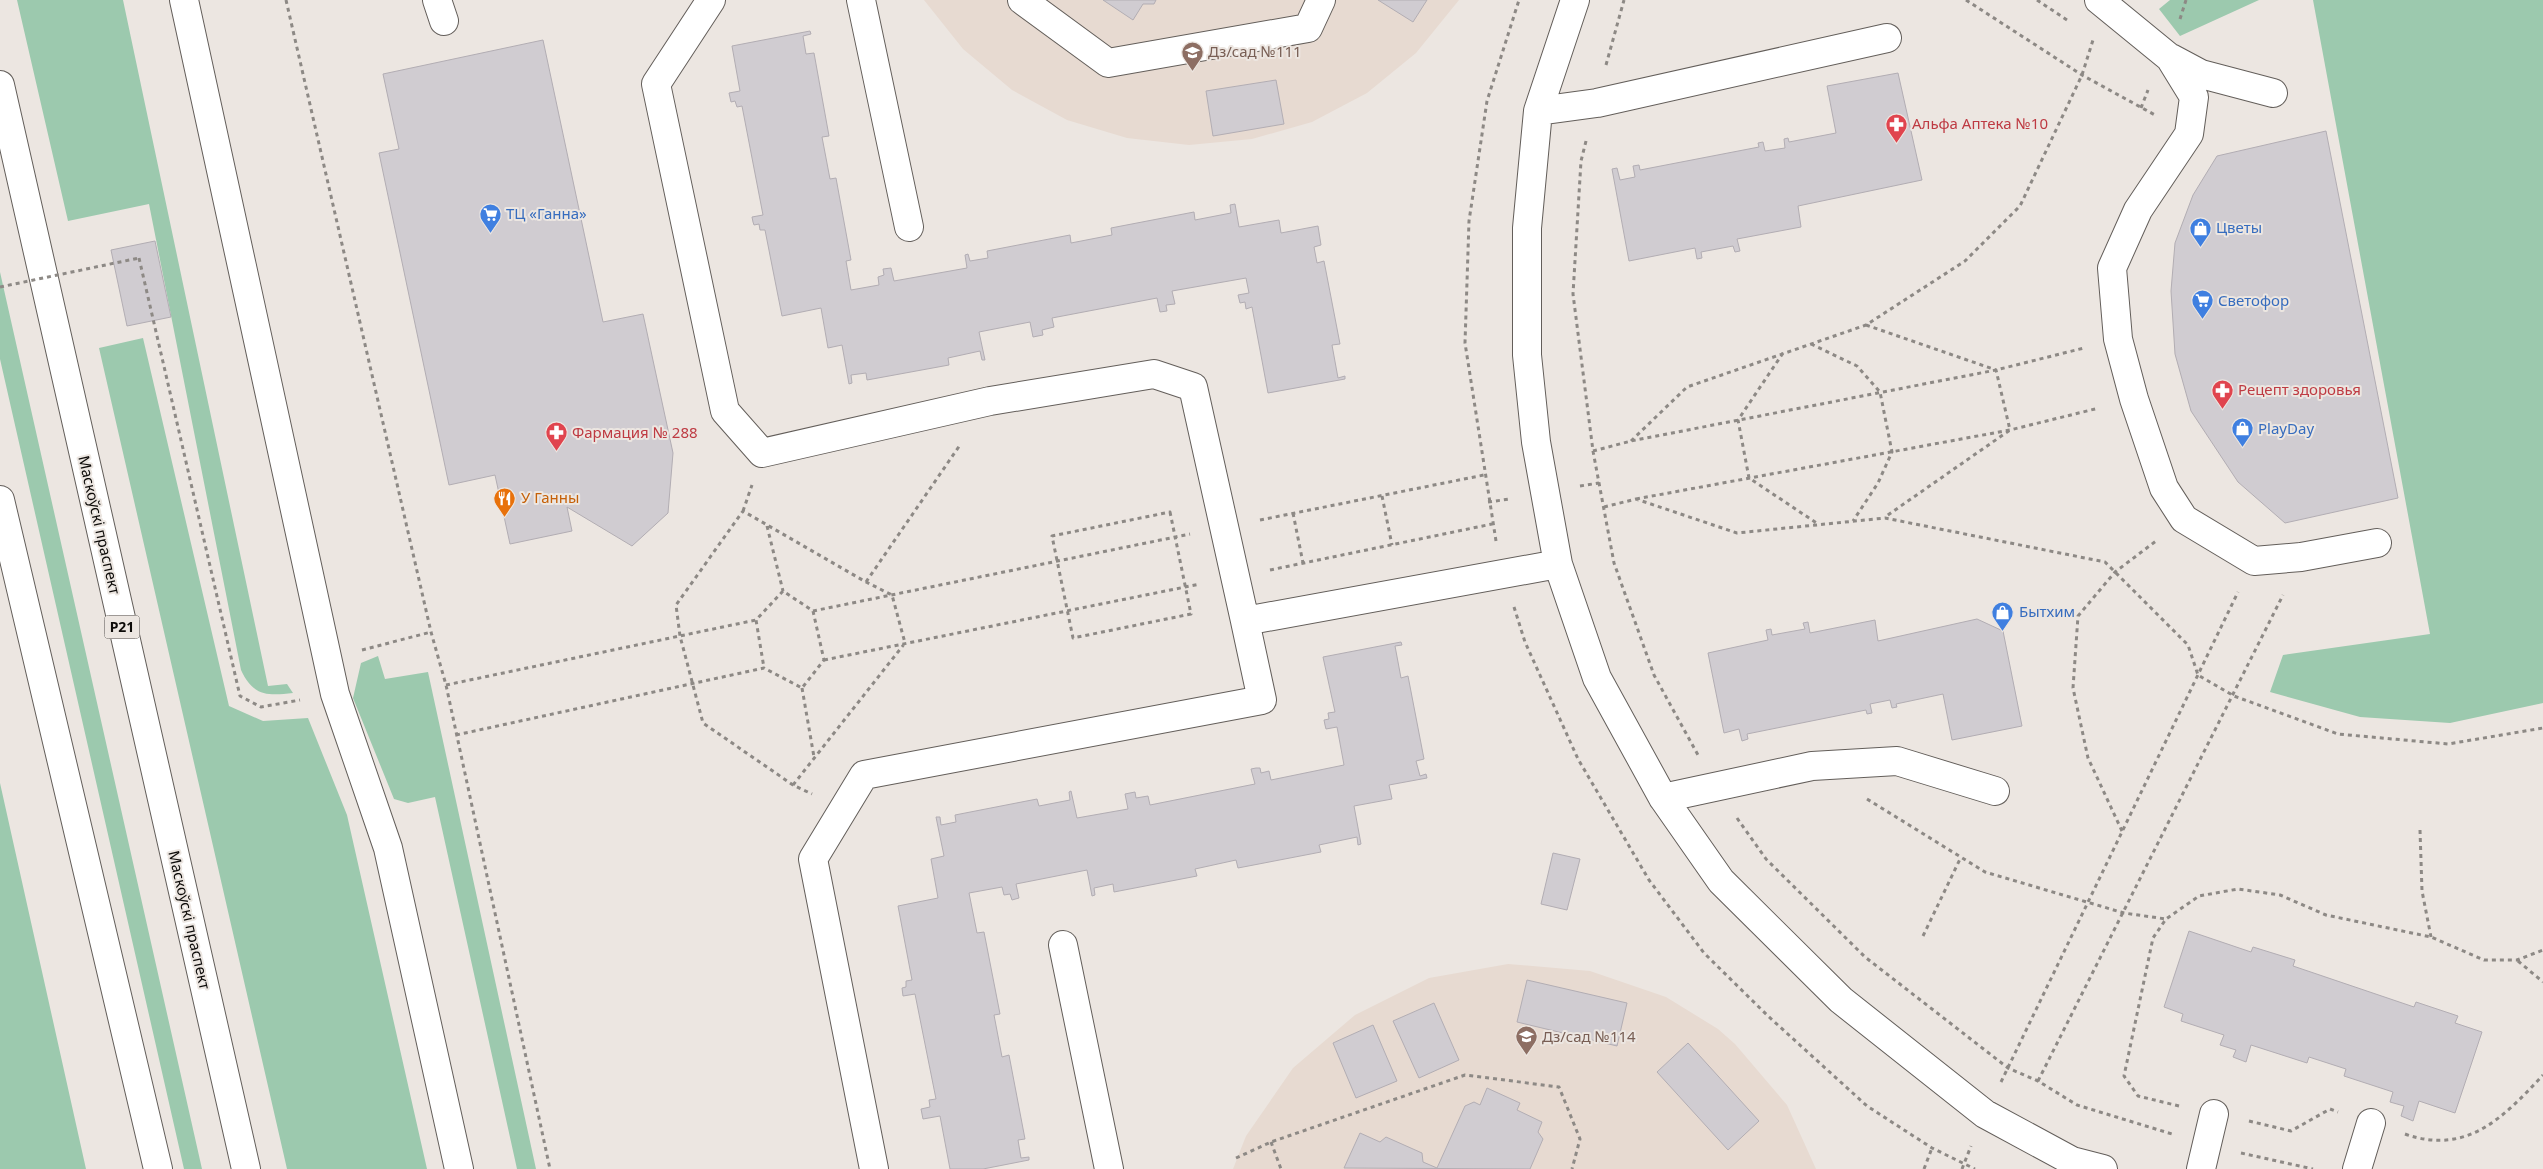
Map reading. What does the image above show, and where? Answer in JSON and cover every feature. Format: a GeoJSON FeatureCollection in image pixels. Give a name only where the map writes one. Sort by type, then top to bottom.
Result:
{"type":"FeatureCollection","features":[{"type":"Feature","properties":{"kind":"main road"},"geometry":{"type":"LineString","coordinates":[[184,0],[335,694],[388,848],[459,1169]]}},
{"type":"Feature","properties":{"kind":"main road"},"geometry":{"type":"LineString","coordinates":[[711,0],[656,84],[725,411],[762,453],[990,401],[1154,374],[1194,387],[1262,700],[864,776],[813,859],[874,1169]]}},
{"type":"Feature","properties":{"kind":"main road"},"geometry":{"type":"LineString","coordinates":[[861,0],[909,227]]}},
{"type":"Feature","properties":{"kind":"main road"},"geometry":{"type":"LineString","coordinates":[[1022,0],[1108,63],[1308,28],[1321,0]]}},
{"type":"Feature","properties":{"kind":"main road"},"geometry":{"type":"LineString","coordinates":[[1575,0],[1538,111],[1527,228],[1527,355],[1536,442],[1558,564],[1597,678],[1663,798],[1721,881],[1841,1000],[1985,1114],[2070,1165],[2103,1169]]}},
{"type":"Feature","properties":{"kind":"main road"},"geometry":{"type":"LineString","coordinates":[[2108,7],[2170,58],[2201,74],[2273,93]]}},
{"type":"Feature","properties":{"kind":"main road"},"geometry":{"type":"LineString","coordinates":[[1538,111],[1596,103],[1887,38]]}},
{"type":"Feature","properties":{"kind":"main road"},"geometry":{"type":"LineString","coordinates":[[2170,58],[2194,97],[2190,134],[2138,210],[2112,268],[2118,339],[2134,400],[2164,488],[2184,519],[2254,561],[2301,557],[2377,543]]}},
{"type":"Feature","properties":{"kind":"main road","name":"Маскоўскі праспект"},"geometry":{"type":"LineString","coordinates":[[0,85],[246,1169]]}},
{"type":"Feature","properties":{"kind":"main road"},"geometry":{"type":"LineString","coordinates":[[0,500],[158,1169]]}},
{"type":"Feature","properties":{"kind":"main road"},"geometry":{"type":"LineString","coordinates":[[1244,621],[1558,564]]}},
{"type":"Feature","properties":{"kind":"main road"},"geometry":{"type":"LineString","coordinates":[[1663,798],[1812,766],[1897,761],[1995,791]]}},
{"type":"Feature","properties":{"kind":"main road"},"geometry":{"type":"LineString","coordinates":[[1063,945],[1109,1169]]}},
{"type":"Feature","properties":{"kind":"main road"},"geometry":{"type":"LineString","coordinates":[[2204,1157],[2214,1114]]}},
{"type":"Feature","properties":{"kind":"main road"},"geometry":{"type":"LineString","coordinates":[[2357,1169],[2371,1123]]}},
{"type":"Feature","properties":{"kind":"path"},"geometry":{"type":"LineString","coordinates":[[286,0],[431,632],[446,685],[550,1169]]}},
{"type":"Feature","properties":{"kind":"path"},"geometry":{"type":"LineString","coordinates":[[1624,0],[1581,161],[1573,294],[1593,451],[1614,563],[1654,675],[1715,788],[1766,858],[1865,958],[2008,1068],[2038,1081],[2077,1105],[2204,1157],[2313,1169]]}},
{"type":"Feature","properties":{"kind":"path"},"geometry":{"type":"LineString","coordinates":[[1966,0],[2082,75],[2190,134]]}},
{"type":"Feature","properties":{"kind":"path"},"geometry":{"type":"LineString","coordinates":[[1631,441],[1686,387],[1866,325],[1965,261],[2020,206],[2082,75],[2094,38],[2108,7]]}},
{"type":"Feature","properties":{"kind":"path"},"geometry":{"type":"LineString","coordinates":[[0,287],[139,258],[240,696],[262,707],[335,694],[357,652],[431,632]]}},
{"type":"Feature","properties":{"kind":"path"},"geometry":{"type":"LineString","coordinates":[[1866,325],[1996,370]]}},
{"type":"Feature","properties":{"kind":"path"},"geometry":{"type":"LineString","coordinates":[[1593,451],[1631,441],[1996,370],[2118,339]]}},
{"type":"Feature","properties":{"kind":"path"},"geometry":{"type":"LineString","coordinates":[[1810,344],[1857,366],[1880,392],[1892,452],[1878,483],[1853,521]]}},
{"type":"Feature","properties":{"kind":"path"},"geometry":{"type":"LineString","coordinates":[[1783,353],[1738,420],[1749,478],[1819,525]]}},
{"type":"Feature","properties":{"kind":"path"},"geometry":{"type":"LineString","coordinates":[[1996,370],[2010,430]]}},
{"type":"Feature","properties":{"kind":"path"},"geometry":{"type":"LineString","coordinates":[[1604,507],[1636,499],[2010,430],[2134,400]]}},
{"type":"Feature","properties":{"kind":"path"},"geometry":{"type":"LineString","coordinates":[[866,582],[990,401]]}},
{"type":"Feature","properties":{"kind":"path"},"geometry":{"type":"LineString","coordinates":[[1885,518],[2010,430]]}},
{"type":"Feature","properties":{"kind":"path"},"geometry":{"type":"LineString","coordinates":[[813,611],[1484,475]]}},
{"type":"Feature","properties":{"kind":"path"},"geometry":{"type":"LineString","coordinates":[[1382,496],[1392,545]]}},
{"type":"Feature","properties":{"kind":"path"},"geometry":{"type":"LineString","coordinates":[[1636,499],[1737,533],[1885,518],[2105,562],[2188,645],[2198,675],[2234,696],[2338,734],[2448,744],[2543,728]]}},
{"type":"Feature","properties":{"kind":"path"},"geometry":{"type":"LineString","coordinates":[[743,511],[892,595],[905,644],[793,785],[703,723],[680,636],[676,605],[743,511]]}},
{"type":"Feature","properties":{"kind":"path"},"geometry":{"type":"LineString","coordinates":[[1170,512],[1191,614],[1073,638],[1058,562],[1052,536],[1170,512]]}},
{"type":"Feature","properties":{"kind":"path"},"geometry":{"type":"LineString","coordinates":[[1293,513],[1303,563]]}},
{"type":"Feature","properties":{"kind":"path"},"geometry":{"type":"LineString","coordinates":[[2122,831],[2088,758],[2073,688],[2078,616],[2115,572],[2184,519]]}},
{"type":"Feature","properties":{"kind":"path"},"geometry":{"type":"LineString","coordinates":[[815,758],[802,688],[824,660],[1492,524]]}},
{"type":"Feature","properties":{"kind":"path"},"geometry":{"type":"LineString","coordinates":[[767,525],[783,591],[813,611],[824,660]]}},
{"type":"Feature","properties":{"kind":"path"},"geometry":{"type":"LineString","coordinates":[[2038,1081],[2234,696],[2301,557]]}},
{"type":"Feature","properties":{"kind":"path"},"geometry":{"type":"LineString","coordinates":[[1985,1114],[2254,561]]}},
{"type":"Feature","properties":{"kind":"path"},"geometry":{"type":"LineString","coordinates":[[446,685],[756,620],[783,591]]}},
{"type":"Feature","properties":{"kind":"path"},"geometry":{"type":"LineString","coordinates":[[756,620],[764,668]]}},
{"type":"Feature","properties":{"kind":"path"},"geometry":{"type":"LineString","coordinates":[[456,735],[764,668],[802,688]]}},
{"type":"Feature","properties":{"kind":"path"},"geometry":{"type":"LineString","coordinates":[[1862,796],[1986,872],[2124,914],[2166,919]]}},
{"type":"Feature","properties":{"kind":"path"},"geometry":{"type":"LineString","coordinates":[[2420,830],[2422,891],[2431,938]]}},
{"type":"Feature","properties":{"kind":"path"},"geometry":{"type":"LineString","coordinates":[[1923,936],[1961,857]]}},
{"type":"Feature","properties":{"kind":"path"},"geometry":{"type":"LineString","coordinates":[[2543,950],[2517,960],[2484,960],[2431,938],[2326,915],[2280,895],[2238,889],[2199,896],[2166,919],[2153,938],[2124,1076],[2138,1096],[2291,1131],[2330,1109],[2425,1141],[2463,1139],[2508,1113],[2543,1075]]}},
{"type":"Feature","properties":{"kind":"path"},"geometry":{"type":"LineString","coordinates":[[2517,960],[2543,982]]}},
{"type":"Feature","properties":{"kind":"path"},"geometry":{"type":"LineString","coordinates":[[1236,1158],[1271,1142],[1464,1075],[1559,1087],[1580,1139],[1572,1169]]}},
{"type":"Feature","properties":{"kind":"path"},"geometry":{"type":"LineString","coordinates":[[1271,1142],[1281,1169]]}},
{"type":"Feature","properties":{"kind":"path"},"geometry":{"type":"LineString","coordinates":[[1924,1169],[1932,1148]]}},
{"type":"Feature","properties":{"kind":"shaded area","name":"Дз/сад №111"},"geometry":{"type":"Polygon","coordinates":[[[924,0],[1459,0],[1416,53],[1367,93],[1312,122],[1252,139],[1189,145],[1127,138],[1067,120],[1012,90],[963,49],[924,0]]]}},
{"type":"Feature","properties":{"kind":"shaded area","name":"Дз/сад №114"},"geometry":{"type":"Polygon","coordinates":[[[1508,964],[1590,971],[1666,997],[1718,1029],[1735,1044],[1787,1105],[1816,1169],[1233,1169],[1246,1136],[1293,1068],[1355,1015],[1429,978],[1508,964]]]}},
{"type":"Feature","properties":{"kind":"green space"},"geometry":{"type":"Polygon","coordinates":[[[17,0],[123,0],[268,686],[287,684],[293,693],[268,694],[262,692],[251,685],[241,670],[149,204],[68,221],[17,0]]]}},
{"type":"Feature","properties":{"kind":"green space"},"geometry":{"type":"Polygon","coordinates":[[[2170,0],[2259,0],[2180,36],[2159,9],[2170,0]]]}},
{"type":"Feature","properties":{"kind":"green space"},"geometry":{"type":"Polygon","coordinates":[[[2313,0],[2543,0],[2543,703],[2450,723],[2360,717],[2270,692],[2283,655],[2430,634],[2313,0]]]}},
{"type":"Feature","properties":{"kind":"green space"},"geometry":{"type":"Polygon","coordinates":[[[0,272],[202,1169],[184,1169],[0,359],[0,272]]]}},
{"type":"Feature","properties":{"kind":"green space"},"geometry":{"type":"Polygon","coordinates":[[[143,338],[229,706],[263,721],[308,718],[347,815],[427,1169],[287,1169],[99,348],[143,338]]]}},
{"type":"Feature","properties":{"kind":"green space"},"geometry":{"type":"Polygon","coordinates":[[[378,656],[385,679],[428,672],[536,1169],[517,1169],[435,797],[408,803],[394,799],[353,698],[361,663],[378,656]]]}},
{"type":"Feature","properties":{"kind":"green space"},"geometry":{"type":"Polygon","coordinates":[[[0,783],[86,1169],[0,1169],[0,783]]]}},
{"type":"Feature","properties":{"kind":"building"},"geometry":{"type":"Polygon","coordinates":[[[1103,0],[1156,0],[1154,4],[1143,4],[1133,20],[1103,0]]]}},
{"type":"Feature","properties":{"kind":"building"},"geometry":{"type":"Polygon","coordinates":[[[1378,0],[1427,0],[1413,22],[1378,0]]]}},
{"type":"Feature","properties":{"kind":"building"},"geometry":{"type":"Polygon","coordinates":[[[810,31],[811,34],[803,36],[806,54],[814,53],[829,136],[822,137],[830,179],[836,178],[851,260],[846,261],[851,290],[879,285],[878,277],[884,275],[883,269],[891,268],[894,281],[967,268],[965,255],[968,254],[970,261],[988,258],[987,251],[1070,235],[1071,243],[1112,235],[1111,228],[1194,212],[1195,220],[1231,213],[1230,205],[1235,204],[1239,227],[1279,220],[1281,233],[1318,226],[1321,245],[1314,247],[1317,263],[1324,261],[1340,344],[1332,345],[1338,378],[1345,376],[1345,379],[1268,393],[1252,307],[1246,309],[1245,302],[1240,303],[1238,295],[1249,293],[1246,278],[1172,291],[1175,304],[1166,305],[1167,311],[1160,312],[1157,298],[1052,318],[1054,327],[1042,330],[1043,335],[1033,337],[1030,322],[979,332],[985,360],[982,360],[980,351],[948,358],[949,365],[867,380],[866,373],[851,375],[852,383],[849,384],[842,345],[828,348],[821,308],[782,316],[765,230],[760,230],[759,224],[754,225],[752,217],[763,215],[742,106],[737,107],[735,101],[731,102],[729,93],[740,91],[732,46],[810,31]]]}},
{"type":"Feature","properties":{"kind":"building","name":"ТЦ «Ганна»"},"geometry":{"type":"Polygon","coordinates":[[[543,40],[603,322],[643,314],[673,453],[668,513],[632,546],[567,507],[572,531],[510,544],[495,475],[449,485],[379,153],[399,149],[383,74],[543,40]]]}},
{"type":"Feature","properties":{"kind":"building"},"geometry":{"type":"Polygon","coordinates":[[[1898,73],[1922,180],[1798,206],[1801,227],[1737,239],[1740,251],[1735,252],[1733,246],[1701,252],[1702,258],[1697,259],[1695,248],[1629,261],[1612,169],[1617,168],[1620,180],[1635,177],[1633,166],[1639,165],[1640,170],[1759,147],[1758,143],[1763,142],[1765,151],[1785,148],[1784,139],[1788,138],[1789,142],[1836,133],[1827,86],[1898,73]]]}},
{"type":"Feature","properties":{"kind":"building"},"geometry":{"type":"Polygon","coordinates":[[[1276,80],[1284,124],[1213,136],[1206,91],[1276,80]]]}},
{"type":"Feature","properties":{"kind":"building"},"geometry":{"type":"Polygon","coordinates":[[[2326,131],[2398,498],[2285,523],[2238,482],[2191,411],[2175,354],[2171,291],[2175,243],[2193,195],[2217,156],[2326,131]]]}},
{"type":"Feature","properties":{"kind":"building"},"geometry":{"type":"Polygon","coordinates":[[[155,241],[171,317],[127,326],[111,250],[155,241]]]}},
{"type":"Feature","properties":{"kind":"building"},"geometry":{"type":"Polygon","coordinates":[[[1977,619],[2003,631],[2022,726],[1952,740],[1943,694],[1896,704],[1897,707],[1892,708],[1890,700],[1870,704],[1872,713],[1867,714],[1866,710],[1747,734],[1748,739],[1742,741],[1739,729],[1724,733],[1708,653],[1768,640],[1766,630],[1771,629],[1772,635],[1805,629],[1803,623],[1808,622],[1810,633],[1875,620],[1878,641],[1977,619]]]}},
{"type":"Feature","properties":{"kind":"building"},"geometry":{"type":"Polygon","coordinates":[[[1401,642],[1402,645],[1395,646],[1401,678],[1408,676],[1424,759],[1416,761],[1420,776],[1426,774],[1427,778],[1389,785],[1392,799],[1354,806],[1361,844],[1358,845],[1357,837],[1319,845],[1321,852],[1238,868],[1236,860],[1195,869],[1197,876],[1114,892],[1113,884],[1094,888],[1095,895],[1092,896],[1087,870],[1016,884],[1019,898],[1012,900],[1010,894],[1004,895],[1002,887],[969,893],[977,933],[984,932],[1000,1014],[994,1015],[1002,1057],[1009,1055],[1025,1139],[1018,1140],[1021,1158],[1029,1157],[1029,1160],[983,1169],[950,1169],[940,1116],[923,1119],[921,1109],[930,1107],[929,1100],[936,1099],[915,994],[903,996],[902,988],[906,987],[906,981],[912,980],[898,906],[938,898],[931,859],[944,856],[936,817],[940,817],[941,825],[956,822],[955,815],[1037,799],[1039,806],[1070,800],[1069,792],[1071,791],[1077,818],[1128,809],[1125,794],[1135,792],[1136,798],[1148,796],[1150,805],[1255,784],[1251,769],[1260,768],[1261,773],[1269,771],[1271,780],[1344,765],[1337,727],[1326,729],[1324,720],[1329,719],[1328,713],[1335,712],[1323,657],[1401,642]]]}},
{"type":"Feature","properties":{"kind":"building"},"geometry":{"type":"Polygon","coordinates":[[[1553,853],[1580,859],[1567,910],[1541,904],[1553,853]]]}},
{"type":"Feature","properties":{"kind":"building"},"geometry":{"type":"Polygon","coordinates":[[[2189,931],[2251,952],[2253,947],[2295,960],[2293,966],[2414,1007],[2416,1002],[2458,1016],[2455,1023],[2482,1032],[2455,1113],[2419,1101],[2413,1121],[2401,1116],[2404,1106],[2390,1102],[2393,1092],[2344,1076],[2346,1069],[2309,1057],[2307,1063],[2251,1045],[2246,1062],[2233,1057],[2236,1050],[2220,1045],[2224,1035],[2181,1021],[2183,1014],[2164,1007],[2189,931]]]}},
{"type":"Feature","properties":{"kind":"building"},"geometry":{"type":"Polygon","coordinates":[[[1527,980],[1627,1003],[1617,1046],[1517,1022],[1527,980]]]}},
{"type":"Feature","properties":{"kind":"building"},"geometry":{"type":"Polygon","coordinates":[[[1434,1003],[1459,1060],[1419,1078],[1393,1021],[1434,1003]]]}},
{"type":"Feature","properties":{"kind":"building"},"geometry":{"type":"Polygon","coordinates":[[[1373,1025],[1397,1081],[1356,1098],[1333,1043],[1373,1025]]]}},
{"type":"Feature","properties":{"kind":"building"},"geometry":{"type":"Polygon","coordinates":[[[1688,1043],[1759,1121],[1728,1150],[1657,1072],[1688,1043]]]}},
{"type":"Feature","properties":{"kind":"building"},"geometry":{"type":"Polygon","coordinates":[[[1487,1088],[1520,1103],[1517,1110],[1542,1122],[1538,1132],[1543,1139],[1530,1169],[1344,1168],[1360,1133],[1380,1142],[1386,1137],[1422,1153],[1423,1162],[1437,1168],[1465,1106],[1474,1102],[1480,1105],[1487,1088]]]}},
{"type":"Feature","properties":{"kind":"place","name":"Дз/сад №111"},"geometry":{"type":"Point","coordinates":[1192,71]}},
{"type":"Feature","properties":{"kind":"place","name":"Альфа Аптека №10"},"geometry":{"type":"Point","coordinates":[1896,143]}},
{"type":"Feature","properties":{"kind":"place","name":"ТЦ «Ганна»"},"geometry":{"type":"Point","coordinates":[490,233]}},
{"type":"Feature","properties":{"kind":"place","name":"Цветы"},"geometry":{"type":"Point","coordinates":[2200,247]}},
{"type":"Feature","properties":{"kind":"place","name":"Светофор"},"geometry":{"type":"Point","coordinates":[2202,320]}},
{"type":"Feature","properties":{"kind":"place","name":"Рецепт здоровья"},"geometry":{"type":"Point","coordinates":[2222,409]}},
{"type":"Feature","properties":{"kind":"place","name":"PlayDay"},"geometry":{"type":"Point","coordinates":[2242,448]}},
{"type":"Feature","properties":{"kind":"place","name":"Фармация № 288"},"geometry":{"type":"Point","coordinates":[556,452]}},
{"type":"Feature","properties":{"kind":"place","name":"У Ганны"},"geometry":{"type":"Point","coordinates":[505,517]}},
{"type":"Feature","properties":{"kind":"place","name":"Бытхим"},"geometry":{"type":"Point","coordinates":[2003,631]}},
{"type":"Feature","properties":{"kind":"place","name":"Дз/сад №114"},"geometry":{"type":"Point","coordinates":[1526,1056]}}]}
